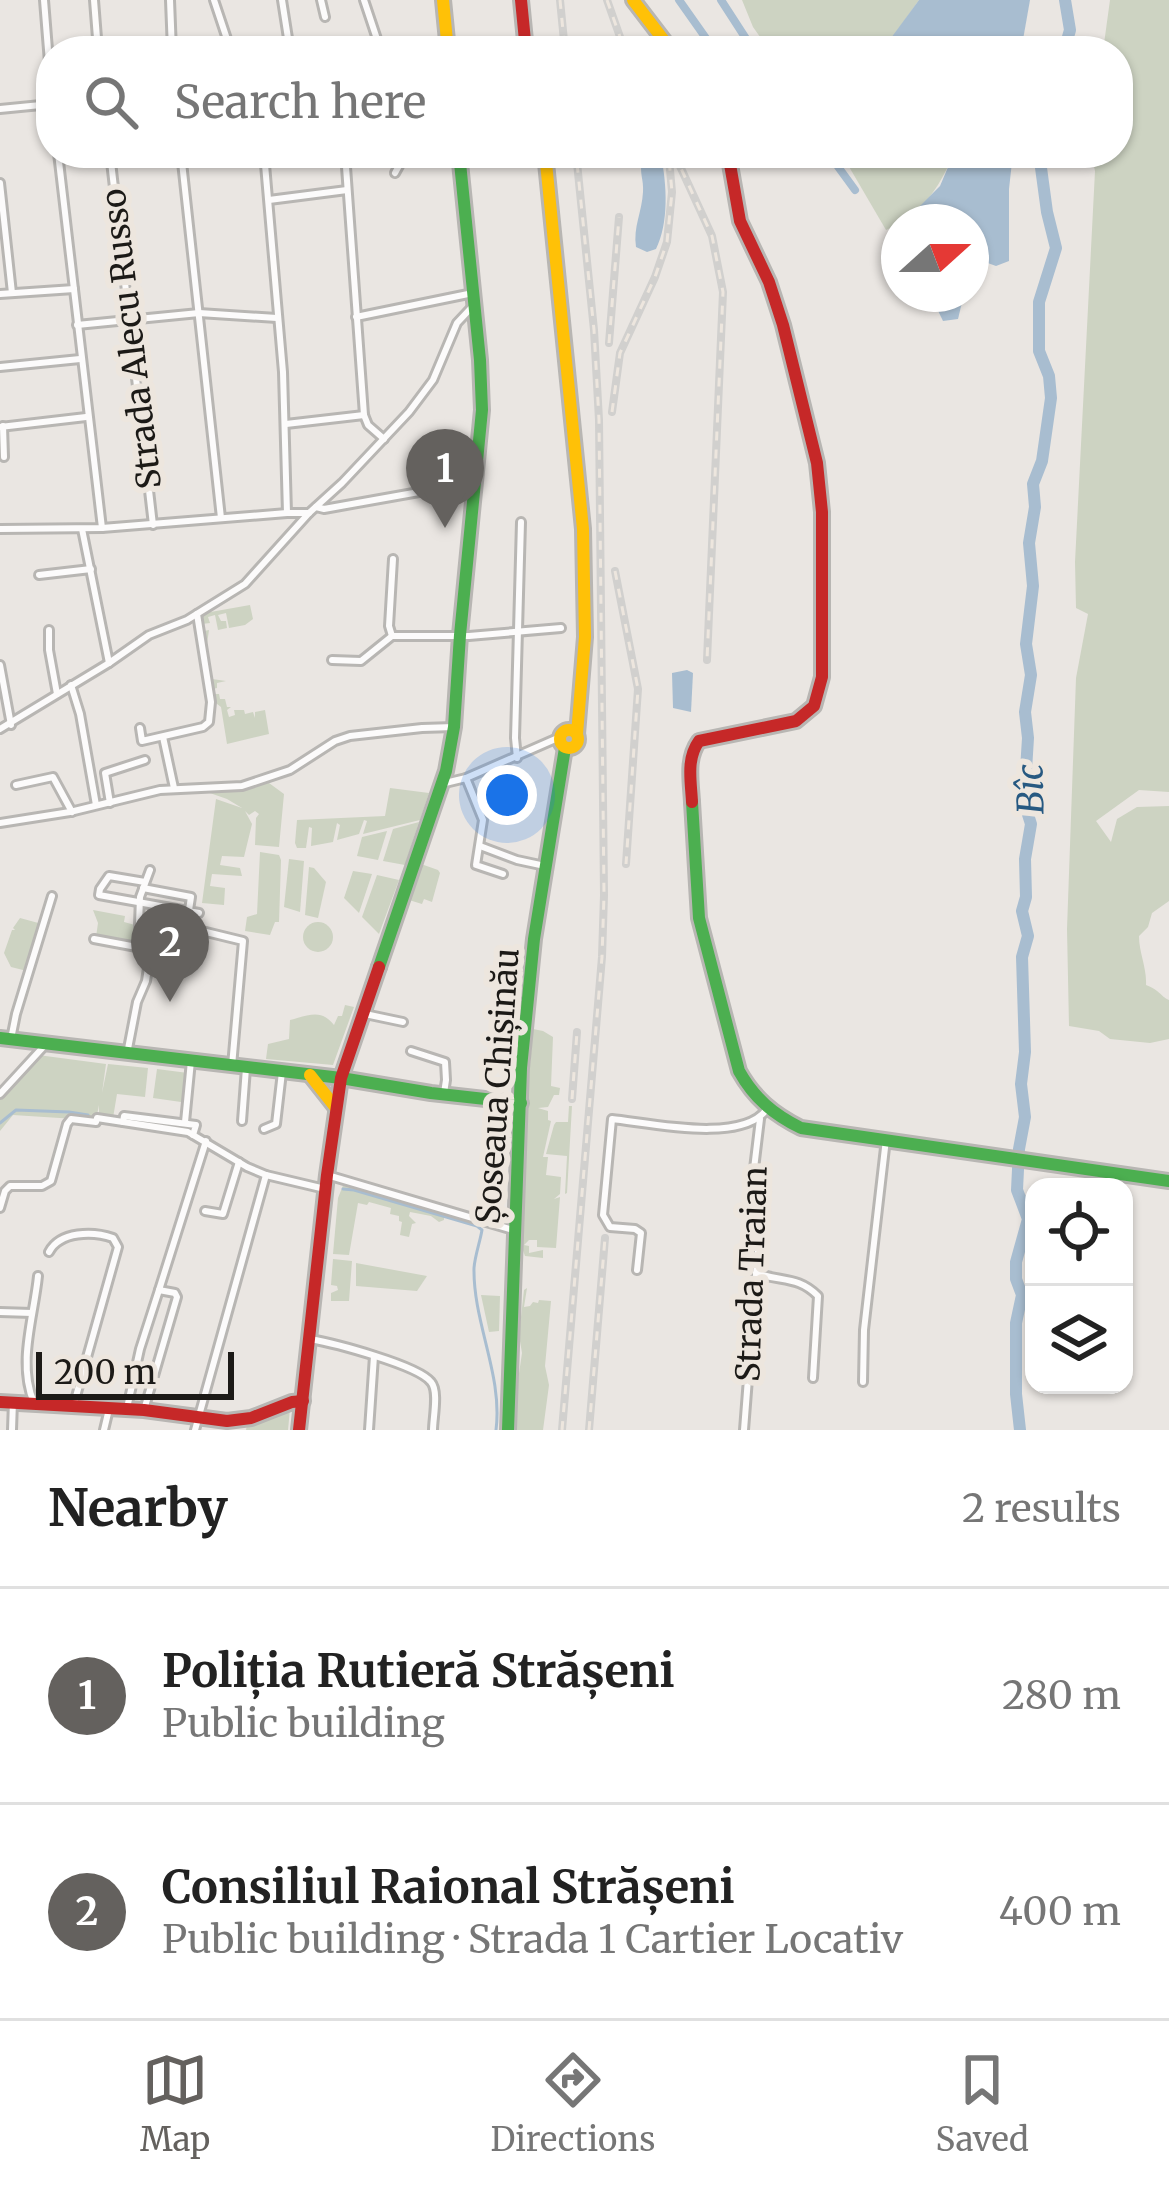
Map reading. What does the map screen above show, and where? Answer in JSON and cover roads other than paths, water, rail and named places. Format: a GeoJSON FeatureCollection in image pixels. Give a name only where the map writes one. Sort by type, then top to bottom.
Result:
{"type":"FeatureCollection","features":[{"type":"Feature","properties":{"kind":"main road"},"geometry":{"type":"LineString","coordinates":[[443,0],[447,36]]}},
{"type":"Feature","properties":{"kind":"main road"},"geometry":{"type":"LineString","coordinates":[[525,0],[529,36]]}},
{"type":"Feature","properties":{"kind":"main road"},"geometry":{"type":"LineString","coordinates":[[633,0],[661,36]]}},
{"type":"Feature","properties":{"kind":"main road"},"geometry":{"type":"LineString","coordinates":[[299,1430],[341,1078],[451,753],[482,410],[461,168]]}},
{"type":"Feature","properties":{"kind":"main road"},"geometry":{"type":"LineString","coordinates":[[5,1039],[521,1102],[569,739],[576,643],[576,541],[542,168]]}},
{"type":"Feature","properties":{"kind":"main road"},"geometry":{"type":"LineString","coordinates":[[543,168],[583,529],[584,637],[579,710],[569,739]]}},
{"type":"Feature","properties":{"kind":"main road"},"geometry":{"type":"LineString","coordinates":[[731,168],[740,221],[783,325],[817,463],[822,512],[822,677],[814,706],[796,722],[699,741],[691,752],[699,918],[744,1081],[764,1113],[801,1128],[1169,1181]]}},
{"type":"Feature","properties":{"kind":"main road","name":"Șoseaua Chișinău"},"geometry":{"type":"LineString","coordinates":[[508,1430],[520,1068],[528,986],[569,739]]}},
{"type":"Feature","properties":{"kind":"main road"},"geometry":{"type":"LineString","coordinates":[[310,1075],[337,1110]]}},
{"type":"Feature","properties":{"kind":"main road"},"geometry":{"type":"LineString","coordinates":[[6,1401],[144,1410],[197,1424],[237,1421],[303,1401]]}},
{"type":"Feature","properties":{"kind":"street"},"geometry":{"type":"LineString","coordinates":[[44,0],[47,36]]}},
{"type":"Feature","properties":{"kind":"street"},"geometry":{"type":"LineString","coordinates":[[94,0],[97,36]]}},
{"type":"Feature","properties":{"kind":"street"},"geometry":{"type":"LineString","coordinates":[[170,0],[171,36]]}},
{"type":"Feature","properties":{"kind":"street"},"geometry":{"type":"LineString","coordinates":[[214,0],[226,36]]}},
{"type":"Feature","properties":{"kind":"street"},"geometry":{"type":"LineString","coordinates":[[282,0],[288,36]]}},
{"type":"Feature","properties":{"kind":"street"},"geometry":{"type":"LineString","coordinates":[[321,0],[325,17]]}},
{"type":"Feature","properties":{"kind":"street"},"geometry":{"type":"LineString","coordinates":[[364,0],[376,36]]}},
{"type":"Feature","properties":{"kind":"street"},"geometry":{"type":"LineString","coordinates":[[0,109],[36,105]]}},
{"type":"Feature","properties":{"kind":"street"},"geometry":{"type":"LineString","coordinates":[[60,168],[102,528]]}},
{"type":"Feature","properties":{"kind":"street","name":"Strada Alecu Russo"},"geometry":{"type":"LineString","coordinates":[[112,168],[153,525]]}},
{"type":"Feature","properties":{"kind":"street"},"geometry":{"type":"LineString","coordinates":[[183,168],[221,518]]}},
{"type":"Feature","properties":{"kind":"street"},"geometry":{"type":"LineString","coordinates":[[265,168],[286,424],[287,513]]}},
{"type":"Feature","properties":{"kind":"street"},"geometry":{"type":"LineString","coordinates":[[346,168],[364,416],[384,440]]}},
{"type":"Feature","properties":{"kind":"street"},"geometry":{"type":"LineString","coordinates":[[395,172],[397,168]]}},
{"type":"Feature","properties":{"kind":"street"},"geometry":{"type":"LineString","coordinates":[[0,183],[12,293]]}},
{"type":"Feature","properties":{"kind":"street"},"geometry":{"type":"LineString","coordinates":[[268,200],[347,190]]}},
{"type":"Feature","properties":{"kind":"street"},"geometry":{"type":"LineString","coordinates":[[0,294],[74,289]]}},
{"type":"Feature","properties":{"kind":"street"},"geometry":{"type":"LineString","coordinates":[[356,317],[474,299]]}},
{"type":"Feature","properties":{"kind":"street"},"geometry":{"type":"LineString","coordinates":[[0,729],[149,635],[245,584],[384,440],[433,380],[474,299]]}},
{"type":"Feature","properties":{"kind":"street"},"geometry":{"type":"LineString","coordinates":[[77,325],[199,313],[277,318]]}},
{"type":"Feature","properties":{"kind":"street"},"geometry":{"type":"LineString","coordinates":[[0,367],[81,359]]}},
{"type":"Feature","properties":{"kind":"street"},"geometry":{"type":"LineString","coordinates":[[286,424],[364,416]]}},
{"type":"Feature","properties":{"kind":"street"},"geometry":{"type":"LineString","coordinates":[[4,457],[1,427],[87,417]]}},
{"type":"Feature","properties":{"kind":"street"},"geometry":{"type":"LineString","coordinates":[[0,529],[153,525],[325,509],[419,492]]}},
{"type":"Feature","properties":{"kind":"street"},"geometry":{"type":"LineString","coordinates":[[517,758],[520,522]]}},
{"type":"Feature","properties":{"kind":"street"},"geometry":{"type":"LineString","coordinates":[[82,529],[109,663]]}},
{"type":"Feature","properties":{"kind":"street"},"geometry":{"type":"LineString","coordinates":[[392,636],[393,560]]}},
{"type":"Feature","properties":{"kind":"street"},"geometry":{"type":"LineString","coordinates":[[39,575],[91,569]]}},
{"type":"Feature","properties":{"kind":"street"},"geometry":{"type":"LineString","coordinates":[[140,728],[142,741],[209,722],[211,702],[196,614]]}},
{"type":"Feature","properties":{"kind":"street"},"geometry":{"type":"LineString","coordinates":[[332,660],[361,661],[392,636],[562,628]]}},
{"type":"Feature","properties":{"kind":"street"},"geometry":{"type":"LineString","coordinates":[[49,630],[57,694]]}},
{"type":"Feature","properties":{"kind":"street"},"geometry":{"type":"LineString","coordinates":[[0,665],[11,724]]}},
{"type":"Feature","properties":{"kind":"street"},"geometry":{"type":"LineString","coordinates":[[71,685],[96,806]]}},
{"type":"Feature","properties":{"kind":"street"},"geometry":{"type":"LineString","coordinates":[[0,823],[174,788],[219,788],[263,780],[350,736],[454,728]]}},
{"type":"Feature","properties":{"kind":"street"},"geometry":{"type":"LineString","coordinates":[[164,737],[174,788]]}},
{"type":"Feature","properties":{"kind":"street"},"geometry":{"type":"LineString","coordinates":[[441,784],[569,739]]}},
{"type":"Feature","properties":{"kind":"street"},"geometry":{"type":"LineString","coordinates":[[110,802],[105,773],[146,760]]}},
{"type":"Feature","properties":{"kind":"street"},"geometry":{"type":"LineString","coordinates":[[16,785],[53,777],[72,812]]}},
{"type":"Feature","properties":{"kind":"street"},"geometry":{"type":"LineString","coordinates":[[466,778],[482,817],[476,865],[503,874]]}},
{"type":"Feature","properties":{"kind":"street"},"geometry":{"type":"LineString","coordinates":[[482,817],[495,816]]}},
{"type":"Feature","properties":{"kind":"street"},"geometry":{"type":"LineString","coordinates":[[479,846],[546,866]]}},
{"type":"Feature","properties":{"kind":"street"},"geometry":{"type":"LineString","coordinates":[[127,1054],[148,968],[139,925],[150,870]]}},
{"type":"Feature","properties":{"kind":"street"},"geometry":{"type":"LineString","coordinates":[[189,911],[191,897],[109,876],[100,889],[99,895],[199,913]]}},
{"type":"Feature","properties":{"kind":"street"},"geometry":{"type":"LineString","coordinates":[[5,1039],[52,896]]}},
{"type":"Feature","properties":{"kind":"street"},"geometry":{"type":"LineString","coordinates":[[202,931],[242,941],[242,1121]]}},
{"type":"Feature","properties":{"kind":"street"},"geometry":{"type":"LineString","coordinates":[[94,939],[142,948]]}},
{"type":"Feature","properties":{"kind":"street"},"geometry":{"type":"LineString","coordinates":[[365,1014],[404,1022]]}},
{"type":"Feature","properties":{"kind":"street"},"geometry":{"type":"LineString","coordinates":[[0,1094],[5,1083],[46,1044]]}},
{"type":"Feature","properties":{"kind":"street"},"geometry":{"type":"LineString","coordinates":[[410,1051],[445,1062],[444,1094]]}},
{"type":"Feature","properties":{"kind":"street"},"geometry":{"type":"LineString","coordinates":[[185,1122],[191,1061]]}},
{"type":"Feature","properties":{"kind":"street"},"geometry":{"type":"LineString","coordinates":[[264,1130],[276,1124],[282,1072]]}},
{"type":"Feature","properties":{"kind":"street"},"geometry":{"type":"LineString","coordinates":[[637,1270],[641,1233],[610,1226],[603,1215],[612,1119],[726,1128],[739,1127],[764,1113]]}},
{"type":"Feature","properties":{"kind":"street","name":"Strada Traian"},"geometry":{"type":"LineString","coordinates":[[744,1430],[759,1237],[749,1210],[764,1113]]}},
{"type":"Feature","properties":{"kind":"street"},"geometry":{"type":"LineString","coordinates":[[124,1122],[124,1116],[185,1122],[196,1125],[194,1135]]}},
{"type":"Feature","properties":{"kind":"street"},"geometry":{"type":"LineString","coordinates":[[0,1208],[10,1186],[42,1186],[51,1181],[68,1122],[96,1120],[194,1135],[266,1174],[327,1182],[514,1230]]}},
{"type":"Feature","properties":{"kind":"street"},"geometry":{"type":"LineString","coordinates":[[141,1136],[143,1124]]}},
{"type":"Feature","properties":{"kind":"street"},"geometry":{"type":"LineString","coordinates":[[863,1382],[864,1330],[886,1139]]}},
{"type":"Feature","properties":{"kind":"street"},"geometry":{"type":"LineString","coordinates":[[127,1409],[140,1349],[206,1141]]}},
{"type":"Feature","properties":{"kind":"street"},"geometry":{"type":"LineString","coordinates":[[205,1210],[223,1214],[239,1162]]}},
{"type":"Feature","properties":{"kind":"street"},"geometry":{"type":"LineString","coordinates":[[197,1424],[266,1174]]}},
{"type":"Feature","properties":{"kind":"street"},"geometry":{"type":"LineString","coordinates":[[49,1252],[59,1240],[88,1234],[113,1238],[118,1247],[73,1407]]}},
{"type":"Feature","properties":{"kind":"street"},"geometry":{"type":"LineString","coordinates":[[756,1273],[775,1280],[798,1280],[818,1296],[813,1378]]}},
{"type":"Feature","properties":{"kind":"street"},"geometry":{"type":"LineString","coordinates":[[34,1403],[27,1366],[38,1276]]}},
{"type":"Feature","properties":{"kind":"street"},"geometry":{"type":"LineString","coordinates":[[144,1410],[177,1297],[159,1290]]}},
{"type":"Feature","properties":{"kind":"street"},"geometry":{"type":"LineString","coordinates":[[0,1312],[33,1313]]}},
{"type":"Feature","properties":{"kind":"street"},"geometry":{"type":"LineString","coordinates":[[310,1340],[374,1356],[432,1382],[434,1430]]}},
{"type":"Feature","properties":{"kind":"street"},"geometry":{"type":"LineString","coordinates":[[369,1430],[374,1356]]}},
{"type":"Feature","properties":{"kind":"street"},"geometry":{"type":"LineString","coordinates":[[6,1401],[12,1430]]}},
{"type":"Feature","properties":{"kind":"street"},"geometry":{"type":"LineString","coordinates":[[104,1430],[109,1409]]}},
{"type":"Feature","properties":{"kind":"water"},"geometry":{"type":"Polygon","coordinates":[[[919,0],[1030,0],[1024,36],[892,36],[919,0]]]}},
{"type":"Feature","properties":{"kind":"water"},"geometry":{"type":"Polygon","coordinates":[[[641,168],[662,168],[665,216],[656,249],[647,252],[636,247],[635,240],[643,192],[641,168]]]}},
{"type":"Feature","properties":{"kind":"water"},"geometry":{"type":"Polygon","coordinates":[[[948,168],[1011,168],[1009,261],[989,263],[989,204],[922,204],[940,186],[948,168]]]}},
{"type":"Feature","properties":{"kind":"water"},"geometry":{"type":"Polygon","coordinates":[[[939,312],[960,312],[958,319],[943,321],[939,312]]]}},
{"type":"Feature","properties":{"kind":"water"},"geometry":{"type":"Polygon","coordinates":[[[672,673],[693,673],[691,712],[673,708],[672,673]]]}},
{"type":"Feature","properties":{"kind":"waterway"},"geometry":{"type":"LineString","coordinates":[[679,0],[704,36]]}},
{"type":"Feature","properties":{"kind":"waterway"},"geometry":{"type":"LineString","coordinates":[[721,0],[744,36]]}},
{"type":"Feature","properties":{"kind":"waterway","name":"Bîc"},"geometry":{"type":"LineString","coordinates":[[1065,0],[1068,36]]}},
{"type":"Feature","properties":{"kind":"waterway"},"geometry":{"type":"LineString","coordinates":[[839,168],[855,190]]}},
{"type":"Feature","properties":{"kind":"waterway","name":"Bîc"},"geometry":{"type":"LineString","coordinates":[[1020,1430],[1016,1323],[1022,1295],[1016,1262],[1028,1219],[1017,1190],[1025,1117],[1022,957],[1028,936],[1022,911],[1031,824],[1024,802],[1025,712],[1031,675],[1026,644],[1033,586],[1029,543],[1033,484],[1042,461],[1051,398],[1039,351],[1039,302],[1056,248],[1041,168]]}},
{"type":"Feature","properties":{"kind":"waterway"},"geometry":{"type":"LineString","coordinates":[[0,1123],[16,1110],[88,1115]]}},
{"type":"Feature","properties":{"kind":"waterway"},"geometry":{"type":"LineString","coordinates":[[343,1189],[482,1230],[475,1288],[495,1389],[496,1430]]}},
{"type":"Feature","properties":{"kind":"railway"},"geometry":{"type":"LineString","coordinates":[[560,0],[564,36]]}},
{"type":"Feature","properties":{"kind":"railway"},"geometry":{"type":"LineString","coordinates":[[607,0],[620,36]]}},
{"type":"Feature","properties":{"kind":"railway"},"geometry":{"type":"LineString","coordinates":[[562,1430],[604,895],[599,420],[578,168]]}},
{"type":"Feature","properties":{"kind":"railway"},"geometry":{"type":"LineString","coordinates":[[612,412],[620,353],[667,242],[670,168]]}},
{"type":"Feature","properties":{"kind":"railway"},"geometry":{"type":"LineString","coordinates":[[681,168],[712,236],[723,292],[707,660]]}},
{"type":"Feature","properties":{"kind":"railway"},"geometry":{"type":"LineString","coordinates":[[609,343],[619,217]]}},
{"type":"Feature","properties":{"kind":"railway"},"geometry":{"type":"LineString","coordinates":[[615,571],[638,689],[626,864]]}},
{"type":"Feature","properties":{"kind":"railway"},"geometry":{"type":"LineString","coordinates":[[572,1099],[577,1032]]}},
{"type":"Feature","properties":{"kind":"railway"},"geometry":{"type":"LineString","coordinates":[[589,1430],[605,1238]]}},
{"type":"Feature","properties":{"kind":"place","name":"Poliția Rutieră Strășeni"},"geometry":{"type":"Point","coordinates":[445,528]}},
{"type":"Feature","properties":{"kind":"place","name":"Consiliul Raional Strășeni"},"geometry":{"type":"Point","coordinates":[170,1002]}}]}
